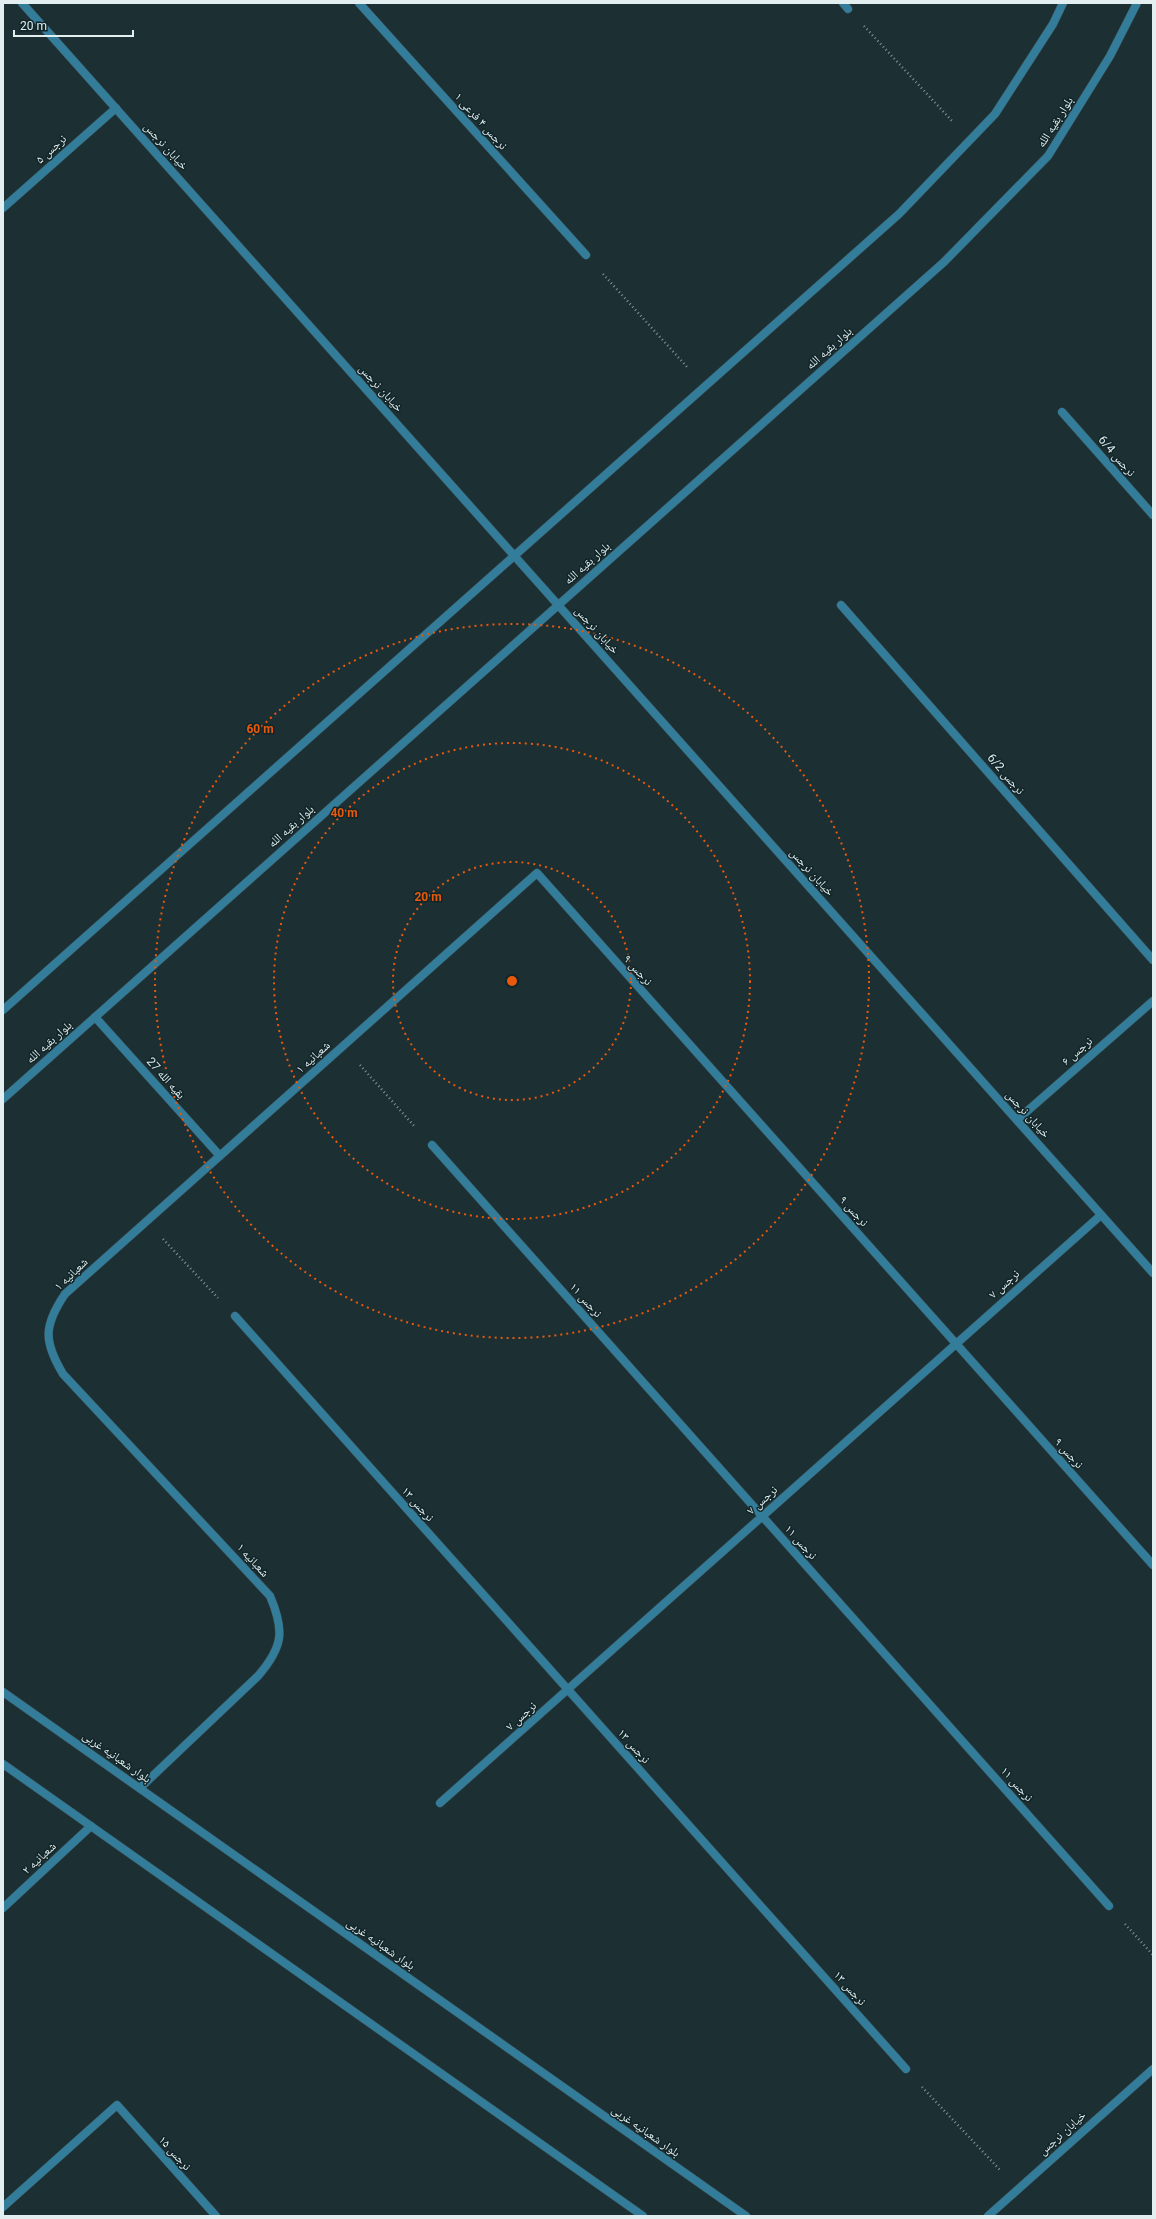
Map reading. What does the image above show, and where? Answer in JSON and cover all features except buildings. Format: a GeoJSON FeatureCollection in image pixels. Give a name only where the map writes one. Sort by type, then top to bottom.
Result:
{"type":"FeatureCollection","features":[{"type":"Feature","properties":{"kind":"street","name":"خیابان نرجس"},"geometry":{"type":"LineString","coordinates":[[22,3],[1153,1273]]}},
{"type":"Feature","properties":{"kind":"street","name":"نرجس ۴ فرعی ۱"},"geometry":{"type":"LineString","coordinates":[[359,3],[586,255]]}},
{"type":"Feature","properties":{"kind":"street"},"geometry":{"type":"LineString","coordinates":[[3,1010],[899,214],[996,114],[1053,24],[1063,3]]}},
{"type":"Feature","properties":{"kind":"street","name":"بلوار بقیه الله"},"geometry":{"type":"LineString","coordinates":[[3,1099],[944,262],[1042,161],[1110,56],[1137,3]]}},
{"type":"Feature","properties":{"kind":"street","name":"نرجس ۵"},"geometry":{"type":"LineString","coordinates":[[3,208],[116,108]]}},
{"type":"Feature","properties":{"kind":"street","name":"نرجس 6/4"},"geometry":{"type":"LineString","coordinates":[[1062,412],[1153,515]]}},
{"type":"Feature","properties":{"kind":"street","name":"نرجس 6/2"},"geometry":{"type":"LineString","coordinates":[[841,605],[1153,960]]}},
{"type":"Feature","properties":{"kind":"street","name":"شعبانیه ۱"},"geometry":{"type":"LineString","coordinates":[[140,1788],[258,1676],[273,1659],[280,1639],[279,1617],[270,1596],[63,1374],[52,1354],[48,1333],[53,1312],[65,1294],[537,873]]}},
{"type":"Feature","properties":{"kind":"street","name":"نرجس ۹"},"geometry":{"type":"LineString","coordinates":[[537,873],[1153,1565]]}},
{"type":"Feature","properties":{"kind":"street","name":"نرجس ۶"},"geometry":{"type":"LineString","coordinates":[[1017,1120],[1153,1001]]}},
{"type":"Feature","properties":{"kind":"street","name":"بقیه الله 27"},"geometry":{"type":"LineString","coordinates":[[95,1017],[220,1156]]}},
{"type":"Feature","properties":{"kind":"street","name":"نرجس ۱۱"},"geometry":{"type":"LineString","coordinates":[[432,1145],[1109,1906]]}},
{"type":"Feature","properties":{"kind":"street","name":"نرجس ۷"},"geometry":{"type":"LineString","coordinates":[[440,1803],[1101,1215]]}},
{"type":"Feature","properties":{"kind":"street","name":"نرجس ۱۳"},"geometry":{"type":"LineString","coordinates":[[235,1316],[906,2068]]}},
{"type":"Feature","properties":{"kind":"street","name":"بلوار شعبانیه غربی"},"geometry":{"type":"LineString","coordinates":[[3,1692],[746,2216]]}},
{"type":"Feature","properties":{"kind":"street"},"geometry":{"type":"LineString","coordinates":[[3,1764],[643,2216]]}},
{"type":"Feature","properties":{"kind":"street","name":"شعبانیه ۲"},"geometry":{"type":"LineString","coordinates":[[3,1908],[91,1826]]}},
{"type":"Feature","properties":{"kind":"street","name":"خیابان نرجس"},"geometry":{"type":"LineString","coordinates":[[988,2216],[1153,2069]]}},
{"type":"Feature","properties":{"kind":"street","name":"نرجس ۱۵"},"geometry":{"type":"LineString","coordinates":[[3,2207],[117,2105],[216,2216]]}},
{"type":"Feature","properties":{"kind":"path"},"geometry":{"type":"LineString","coordinates":[[845,6],[970,140]]}},
{"type":"Feature","properties":{"kind":"path"},"geometry":{"type":"LineString","coordinates":[[586,255],[705,386]]}},
{"type":"Feature","properties":{"kind":"path"},"geometry":{"type":"LineString","coordinates":[[343,1046],[432,1145]]}},
{"type":"Feature","properties":{"kind":"path"},"geometry":{"type":"LineString","coordinates":[[146,1221],[235,1316]]}},
{"type":"Feature","properties":{"kind":"path"},"geometry":{"type":"LineString","coordinates":[[1109,1906],[1153,1955]]}},
{"type":"Feature","properties":{"kind":"path"},"geometry":{"type":"LineString","coordinates":[[906,2068],[1018,2189]]}}]}
